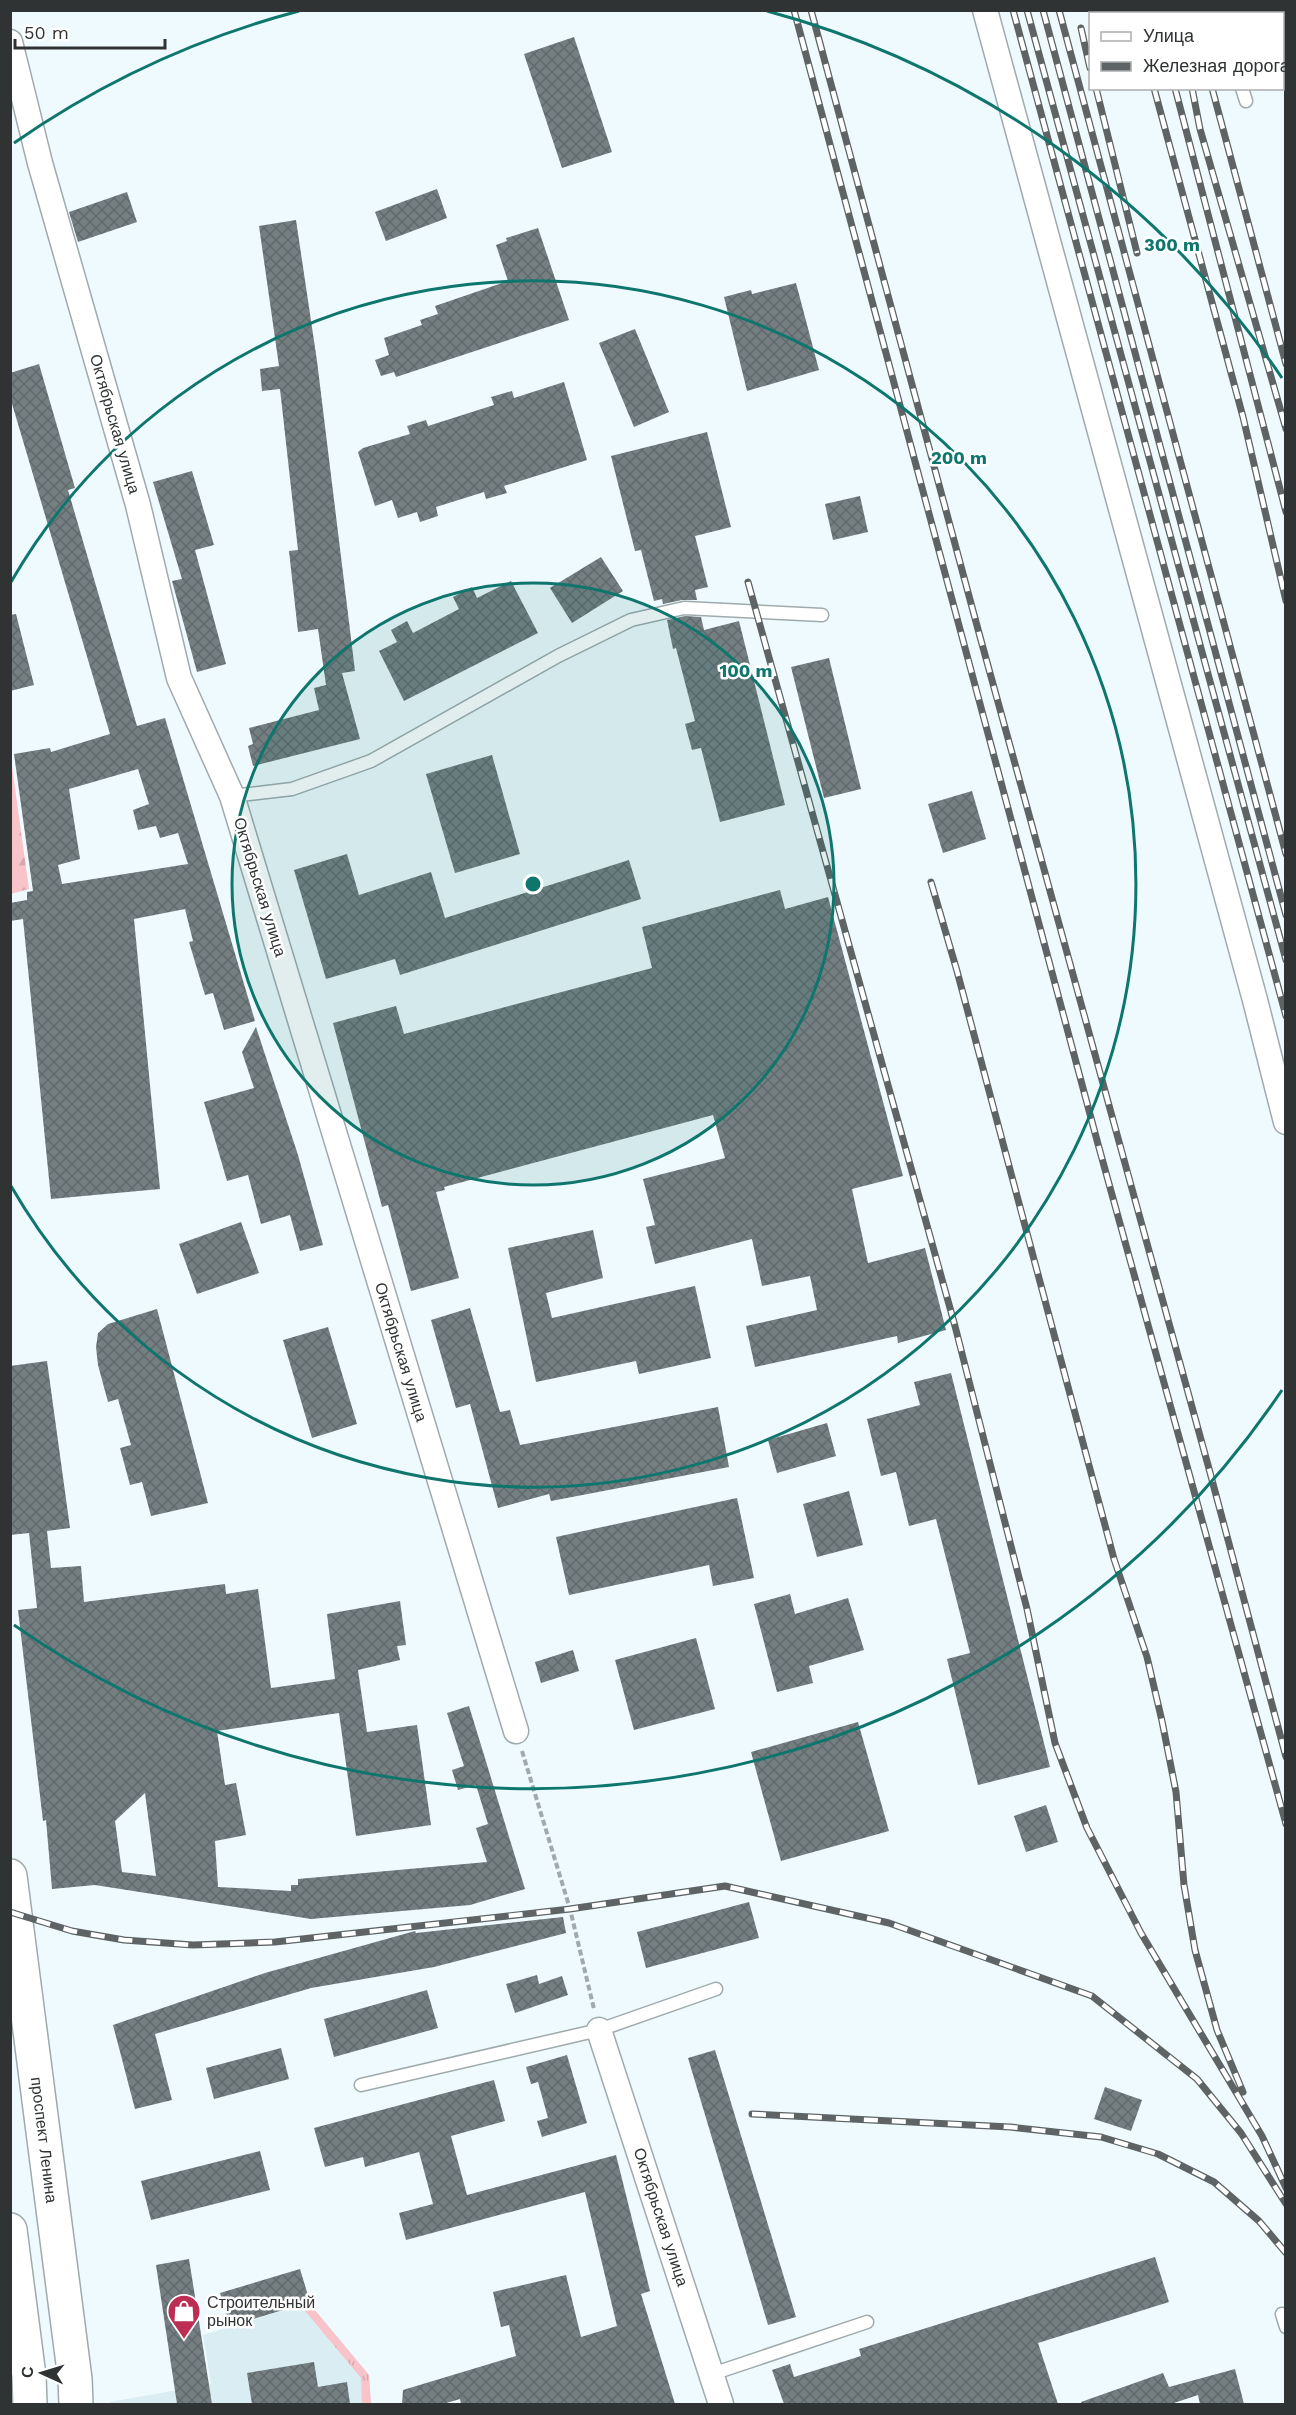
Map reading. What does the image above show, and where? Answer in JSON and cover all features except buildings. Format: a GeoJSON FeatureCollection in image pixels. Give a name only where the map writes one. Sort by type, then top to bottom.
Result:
{"type":"FeatureCollection","features":[{"type":"Feature","properties":{"kind":"main road","name":"проспект Ленина"},"geometry":{"type":"LineString","coordinates":[[10,1876],[75,2379],[76,2404]]}},
{"type":"Feature","properties":{"kind":"main road"},"geometry":{"type":"LineString","coordinates":[[10,2230],[29,2376],[30,2404]]}},
{"type":"Feature","properties":{"kind":"street"},"geometry":{"type":"LineString","coordinates":[[985,10],[1255,1000],[1286,1122]]}},
{"type":"Feature","properties":{"kind":"street","name":"Октябрьская улица"},"geometry":{"type":"LineString","coordinates":[[10,42],[40,163],[138,505],[179,678],[232,796],[516,1731]]}},
{"type":"Feature","properties":{"kind":"street","name":"Октябрьская улица"},"geometry":{"type":"LineString","coordinates":[[599,2030],[722,2404]]}},
{"type":"Feature","properties":{"kind":"lane"},"geometry":{"type":"LineString","coordinates":[[1243,90],[1246,101]]}},
{"type":"Feature","properties":{"kind":"lane"},"geometry":{"type":"LineString","coordinates":[[232,796],[292,789],[371,761],[558,656],[631,620],[684,608],[822,615]]}},
{"type":"Feature","properties":{"kind":"lane"},"geometry":{"type":"LineString","coordinates":[[361,2085],[599,2030],[716,1989]]}},
{"type":"Feature","properties":{"kind":"lane"},"geometry":{"type":"LineString","coordinates":[[1282,2314],[1286,2327]]}},
{"type":"Feature","properties":{"kind":"lane"},"geometry":{"type":"LineString","coordinates":[[712,2374],[867,2322]]}},
{"type":"Feature","properties":{"kind":"path"},"geometry":{"type":"LineString","coordinates":[[516,1731],[570,1909],[599,2030]]}},
{"type":"Feature","properties":{"kind":"shaded area"},"geometry":{"type":"Polygon","coordinates":[[[309,2303],[369,2375],[371,2404],[110,2404],[110,2402],[211,2384],[203,2335],[309,2303]]]}},
{"type":"Feature","properties":{"kind":"green space"},"geometry":{"type":"Polygon","coordinates":[[[10,752],[29,889],[11,894],[10,894],[10,752]]]}},
{"type":"Feature","properties":{"kind":"green space"},"geometry":{"type":"Polygon","coordinates":[[[309,2303],[369,2375],[371,2404],[362,2404],[361,2378],[300,2305],[309,2303]]]}},
{"type":"Feature","properties":{"kind":"railway"},"geometry":{"type":"LineString","coordinates":[[794,10],[1098,1144],[1286,1824]]}},
{"type":"Feature","properties":{"kind":"railway"},"geometry":{"type":"LineString","coordinates":[[811,10],[1286,1757]]}},
{"type":"Feature","properties":{"kind":"railway"},"geometry":{"type":"LineString","coordinates":[[1013,10],[1286,1016]]}},
{"type":"Feature","properties":{"kind":"railway"},"geometry":{"type":"LineString","coordinates":[[1027,10],[1286,960]]}},
{"type":"Feature","properties":{"kind":"railway"},"geometry":{"type":"LineString","coordinates":[[1043,10],[1286,915]]}},
{"type":"Feature","properties":{"kind":"railway"},"geometry":{"type":"LineString","coordinates":[[1059,10],[1286,854]]}},
{"type":"Feature","properties":{"kind":"railway"},"geometry":{"type":"LineString","coordinates":[[1081,28],[1089,64]]}},
{"type":"Feature","properties":{"kind":"railway"},"geometry":{"type":"LineString","coordinates":[[1096,90],[1137,253]]}},
{"type":"Feature","properties":{"kind":"railway"},"geometry":{"type":"LineString","coordinates":[[1155,90],[1243,417],[1286,601]]}},
{"type":"Feature","properties":{"kind":"railway"},"geometry":{"type":"LineString","coordinates":[[1176,90],[1286,512]]}},
{"type":"Feature","properties":{"kind":"railway"},"geometry":{"type":"LineString","coordinates":[[1192,90],[1200,129],[1286,429]]}},
{"type":"Feature","properties":{"kind":"railway"},"geometry":{"type":"LineString","coordinates":[[1213,90],[1286,364]]}},
{"type":"Feature","properties":{"kind":"railway"},"geometry":{"type":"LineString","coordinates":[[748,582],[955,1326],[1027,1609],[1055,1743],[1087,1828],[1141,1933],[1262,2136],[1286,2188]]}},
{"type":"Feature","properties":{"kind":"railway"},"geometry":{"type":"LineString","coordinates":[[931,882],[957,971],[1114,1559],[1147,1657],[1176,1792],[1184,1885],[1195,1950],[1217,2030],[1243,2092]]}},
{"type":"Feature","properties":{"kind":"railway"},"geometry":{"type":"LineString","coordinates":[[10,1912],[72,1931],[124,1940],[193,1945],[275,1942],[570,1909],[725,1886],[889,1923],[1092,1996],[1197,2079],[1241,2133],[1286,2204]]}},
{"type":"Feature","properties":{"kind":"railway"},"geometry":{"type":"LineString","coordinates":[[752,2114],[1010,2127],[1101,2137],[1158,2154],[1214,2182],[1259,2221],[1286,2253]]}},
{"type":"Feature","properties":{"kind":"place","name":"Строительный рынок"},"geometry":{"type":"Point","coordinates":[184,2340]}}]}
